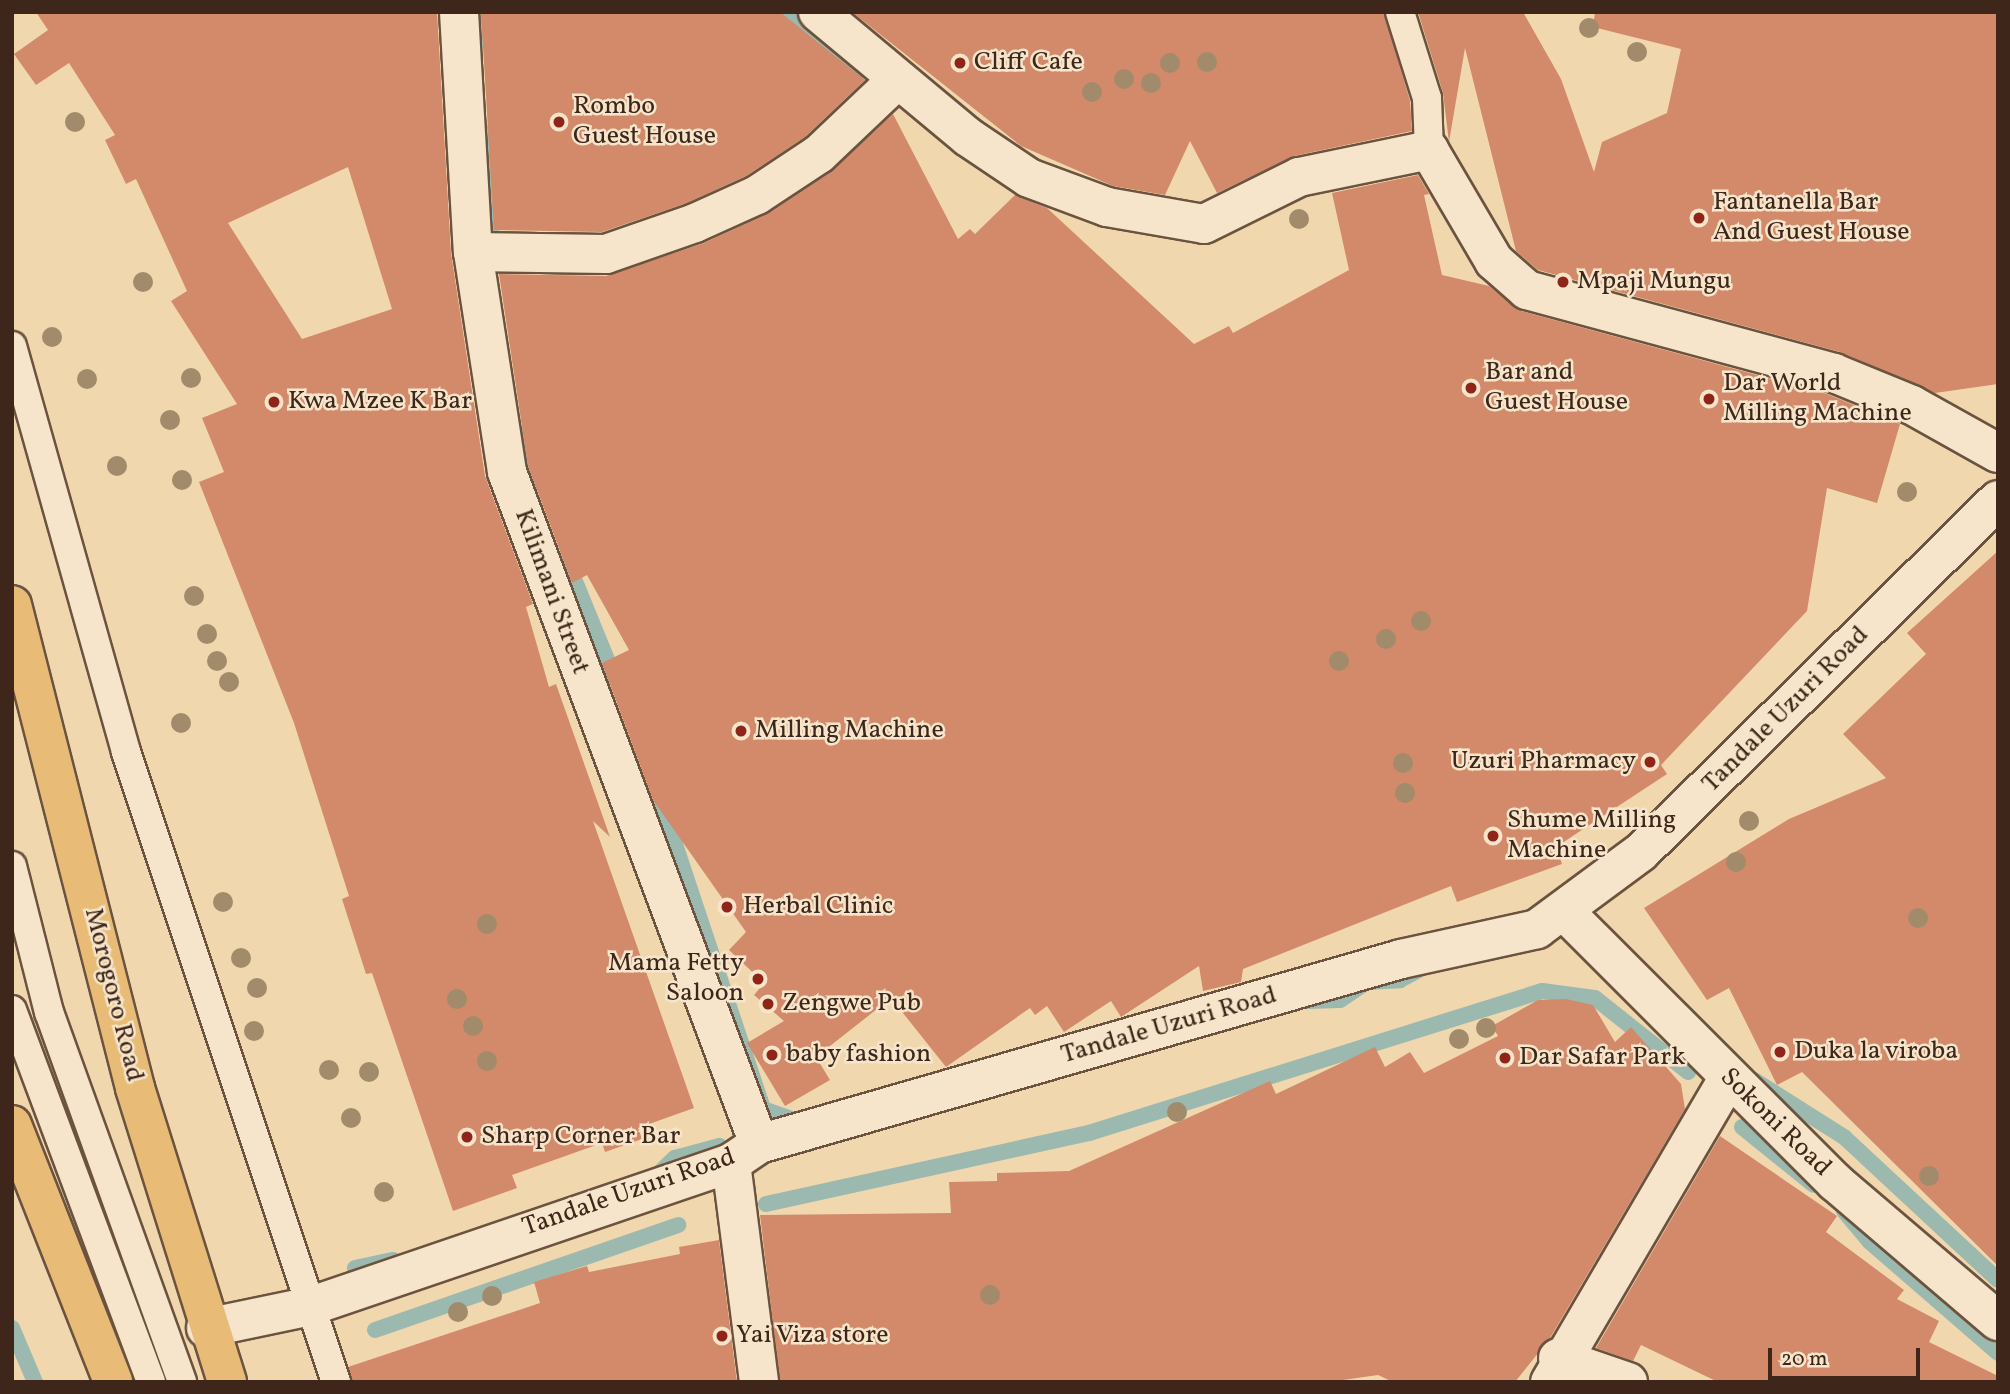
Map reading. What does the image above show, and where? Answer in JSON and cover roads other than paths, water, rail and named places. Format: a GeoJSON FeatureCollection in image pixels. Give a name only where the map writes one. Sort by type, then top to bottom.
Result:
{"type":"FeatureCollection","features":[{"type":"Feature","properties":{"kind":"highway","name":"Morogoro Road"},"geometry":{"type":"LineString","coordinates":[[12,606],[135,1088],[206,1328],[226,1382]]}},
{"type":"Feature","properties":{"kind":"highway"},"geometry":{"type":"LineString","coordinates":[[12,1125],[113,1382]]}},
{"type":"Feature","properties":{"kind":"street","name":"Kilimani Street"},"geometry":{"type":"LineString","coordinates":[[459,12],[473,252],[507,472],[745,1153],[759,1382]]}},
{"type":"Feature","properties":{"kind":"street"},"geometry":{"type":"LineString","coordinates":[[818,12],[896,82],[1029,178],[1107,207],[1203,224],[1300,177],[1429,150],[1469,225],[1494,261],[1527,290],[1834,373],[1912,405],[1998,453]]}},
{"type":"Feature","properties":{"kind":"street"},"geometry":{"type":"LineString","coordinates":[[473,252],[606,254],[695,223],[757,195],[819,154],[896,82]]}},
{"type":"Feature","properties":{"kind":"street","name":"Tandale Uzuri Road"},"geometry":{"type":"LineString","coordinates":[[206,1328],[311,1306],[745,1153],[1401,959],[1537,929],[1565,912],[1641,852],[1998,500]]}},
{"type":"Feature","properties":{"kind":"street","name":"Sokoni Road"},"geometry":{"type":"LineString","coordinates":[[1565,912],[1727,1079],[1998,1321]]}},
{"type":"Feature","properties":{"kind":"street"},"geometry":{"type":"LineString","coordinates":[[1628,1382],[1554,1370],[1727,1079]]}},
{"type":"Feature","properties":{"kind":"lane"},"geometry":{"type":"LineString","coordinates":[[1400,12],[1427,97],[1429,150]]}},
{"type":"Feature","properties":{"kind":"lane"},"geometry":{"type":"LineString","coordinates":[[12,346],[126,752],[337,1382]]}},
{"type":"Feature","properties":{"kind":"lane"},"geometry":{"type":"LineString","coordinates":[[12,866],[49,1012],[181,1382]]}},
{"type":"Feature","properties":{"kind":"lane"},"geometry":{"type":"LineString","coordinates":[[12,1010],[151,1382]]}},
{"type":"Feature","properties":{"kind":"waterway"},"geometry":{"type":"LineString","coordinates":[[480,12],[484,41]]}},
{"type":"Feature","properties":{"kind":"waterway"},"geometry":{"type":"LineString","coordinates":[[789,12],[858,72]]}},
{"type":"Feature","properties":{"kind":"waterway"},"geometry":{"type":"LineString","coordinates":[[489,133],[491,240]]}},
{"type":"Feature","properties":{"kind":"waterway"},"geometry":{"type":"LineString","coordinates":[[517,433],[535,481]]}},
{"type":"Feature","properties":{"kind":"waterway"},"geometry":{"type":"LineString","coordinates":[[568,564],[615,679]]}},
{"type":"Feature","properties":{"kind":"waterway"},"geometry":{"type":"LineString","coordinates":[[661,802],[763,1109],[803,1123]]}},
{"type":"Feature","properties":{"kind":"waterway"},"geometry":{"type":"LineString","coordinates":[[1308,1001],[1340,1000],[1367,982],[1400,980],[1421,969]]}},
{"type":"Feature","properties":{"kind":"waterway"},"geometry":{"type":"LineString","coordinates":[[766,1204],[1089,1133],[1542,991],[1595,998],[1688,1072]]}},
{"type":"Feature","properties":{"kind":"waterway"},"geometry":{"type":"LineString","coordinates":[[1754,1080],[1844,1137],[1998,1280]]}},
{"type":"Feature","properties":{"kind":"waterway"},"geometry":{"type":"LineString","coordinates":[[1742,1127],[1814,1185]]}},
{"type":"Feature","properties":{"kind":"waterway"},"geometry":{"type":"LineString","coordinates":[[654,1178],[675,1158],[719,1146]]}},
{"type":"Feature","properties":{"kind":"waterway"},"geometry":{"type":"LineString","coordinates":[[1844,1211],[1870,1242],[1998,1353]]}},
{"type":"Feature","properties":{"kind":"waterway"},"geometry":{"type":"LineString","coordinates":[[375,1330],[678,1225]]}},
{"type":"Feature","properties":{"kind":"waterway"},"geometry":{"type":"LineString","coordinates":[[355,1268],[393,1260]]}},
{"type":"Feature","properties":{"kind":"waterway"},"geometry":{"type":"LineString","coordinates":[[12,1328],[35,1382]]}},
{"type":"Feature","properties":{"kind":"place","name":"Cliff Cafe"},"geometry":{"type":"Point","coordinates":[960,63]}},
{"type":"Feature","properties":{"kind":"place","name":"Rombo Guest House"},"geometry":{"type":"Point","coordinates":[559,122]}},
{"type":"Feature","properties":{"kind":"place","name":"Fantanella Bar And Guest House"},"geometry":{"type":"Point","coordinates":[1699,218]}},
{"type":"Feature","properties":{"kind":"place","name":"Mpaji Mungu"},"geometry":{"type":"Point","coordinates":[1563,282]}},
{"type":"Feature","properties":{"kind":"place","name":"Bar and Guest House"},"geometry":{"type":"Point","coordinates":[1471,388]}},
{"type":"Feature","properties":{"kind":"place","name":"Dar World Milling Machine"},"geometry":{"type":"Point","coordinates":[1709,399]}},
{"type":"Feature","properties":{"kind":"place","name":"Kwa Mzee K Bar"},"geometry":{"type":"Point","coordinates":[274,402]}},
{"type":"Feature","properties":{"kind":"place","name":"Milling Machine"},"geometry":{"type":"Point","coordinates":[741,731]}},
{"type":"Feature","properties":{"kind":"place","name":"Uzuri Pharmacy"},"geometry":{"type":"Point","coordinates":[1650,762]}},
{"type":"Feature","properties":{"kind":"place","name":"Shume Milling Machine"},"geometry":{"type":"Point","coordinates":[1493,836]}},
{"type":"Feature","properties":{"kind":"place","name":"Herbal Clinic"},"geometry":{"type":"Point","coordinates":[727,907]}},
{"type":"Feature","properties":{"kind":"place","name":"Mama Fetty Saloon"},"geometry":{"type":"Point","coordinates":[758,979]}},
{"type":"Feature","properties":{"kind":"place","name":"Zengwe Pub"},"geometry":{"type":"Point","coordinates":[768,1004]}},
{"type":"Feature","properties":{"kind":"place","name":"Duka la viroba"},"geometry":{"type":"Point","coordinates":[1780,1052]}},
{"type":"Feature","properties":{"kind":"place","name":"baby fashion"},"geometry":{"type":"Point","coordinates":[772,1055]}},
{"type":"Feature","properties":{"kind":"place","name":"Dar Safar Park"},"geometry":{"type":"Point","coordinates":[1505,1058]}},
{"type":"Feature","properties":{"kind":"place","name":"Sharp Corner Bar"},"geometry":{"type":"Point","coordinates":[467,1137]}},
{"type":"Feature","properties":{"kind":"place","name":"Yai Viza store"},"geometry":{"type":"Point","coordinates":[722,1336]}}]}
